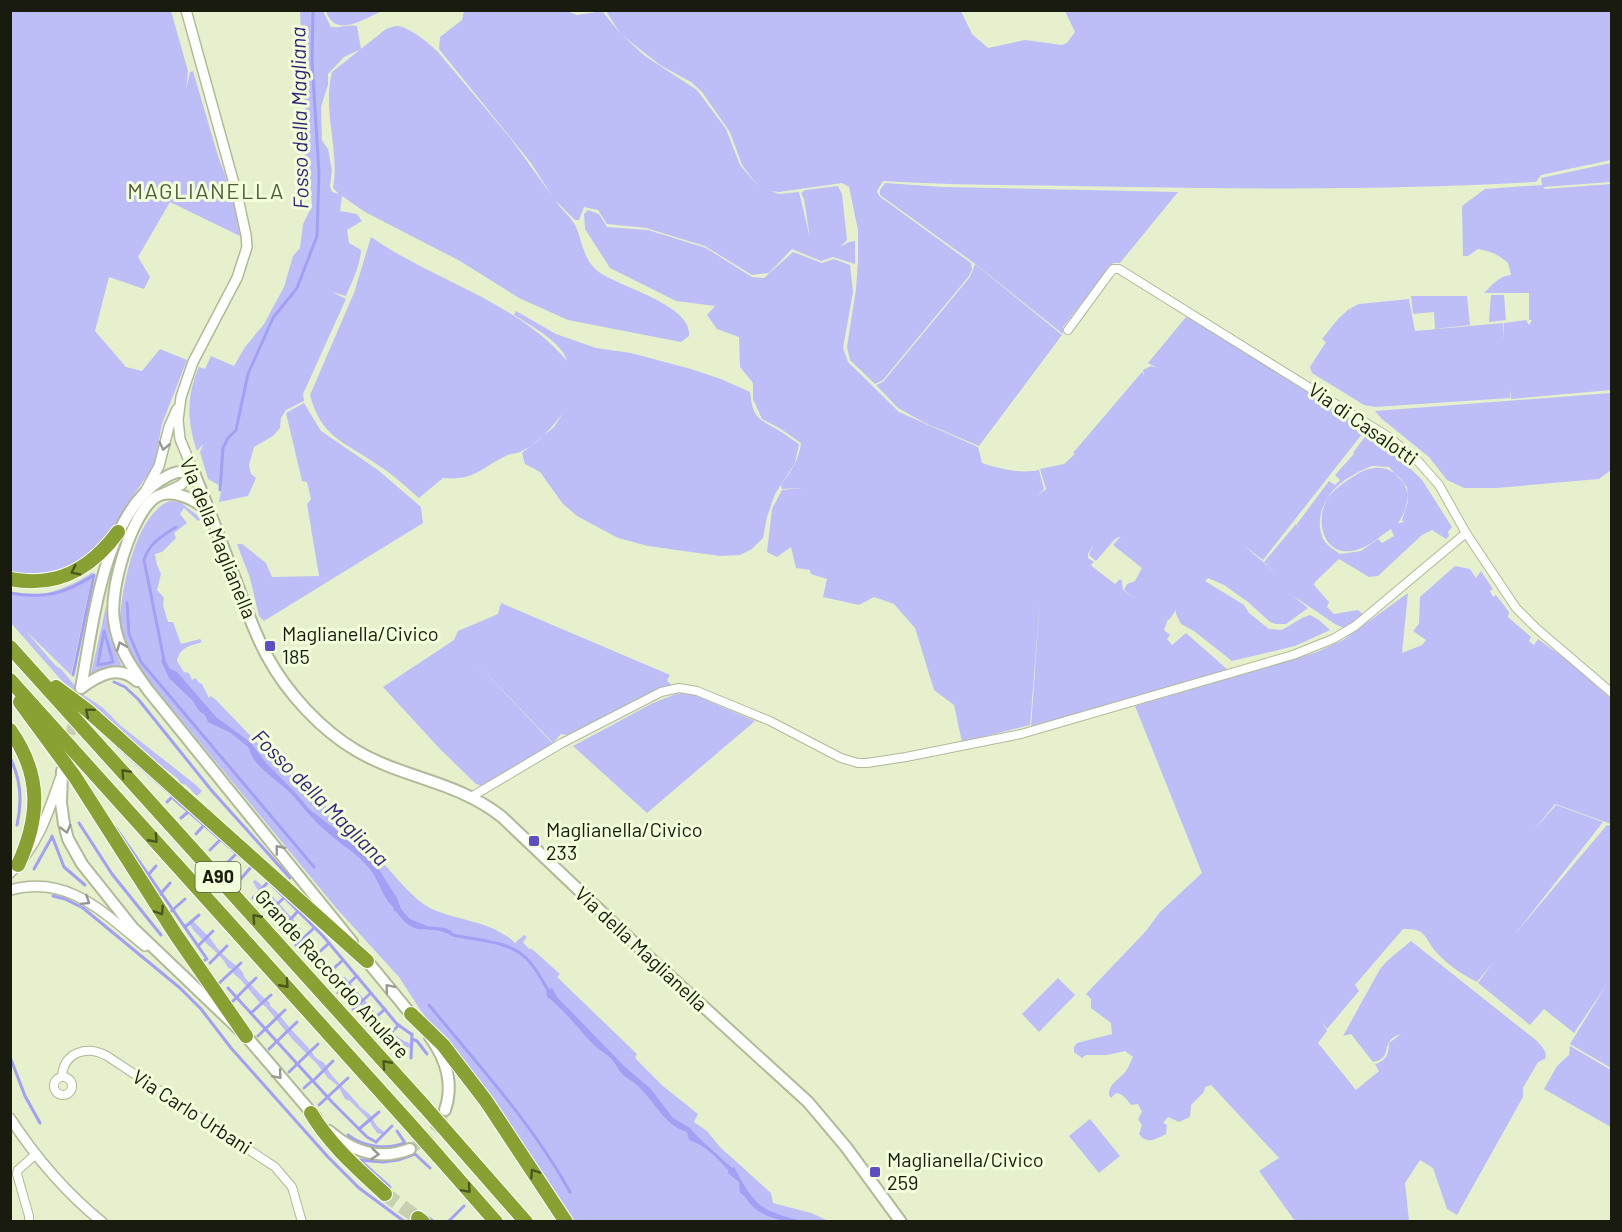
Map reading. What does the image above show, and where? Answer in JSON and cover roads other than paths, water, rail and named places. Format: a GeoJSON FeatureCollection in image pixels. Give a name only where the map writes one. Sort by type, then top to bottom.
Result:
{"type":"FeatureCollection","features":[{"type":"Feature","properties":{"kind":"highway"},"geometry":{"type":"LineString","coordinates":[[10,579],[39,582],[73,573],[99,555],[118,532]]}},
{"type":"Feature","properties":{"kind":"highway","name":"Grande Raccordo Anulare"},"geometry":{"type":"LineString","coordinates":[[10,647],[526,1221]]}},
{"type":"Feature","properties":{"kind":"highway"},"geometry":{"type":"LineString","coordinates":[[24,661],[87,710],[367,961]]}},
{"type":"Feature","properties":{"kind":"highway","name":"A90"},"geometry":{"type":"LineString","coordinates":[[10,680],[496,1221]]}},
{"type":"Feature","properties":{"kind":"highway"},"geometry":{"type":"LineString","coordinates":[[10,688],[75,777],[169,926],[246,1036]]}},
{"type":"Feature","properties":{"kind":"highway"},"geometry":{"type":"LineString","coordinates":[[10,730],[27,758],[35,799],[27,845],[14,869]]}},
{"type":"Feature","properties":{"kind":"highway"},"geometry":{"type":"LineString","coordinates":[[411,1014],[443,1045],[486,1101],[566,1221]]}},
{"type":"Feature","properties":{"kind":"highway"},"geometry":{"type":"LineString","coordinates":[[311,1113],[340,1151],[385,1194]]}},
{"type":"Feature","properties":{"kind":"main road"},"geometry":{"type":"LineString","coordinates":[[148,690],[131,676],[115,672],[98,676],[81,688],[95,612],[118,532],[130,510],[146,490],[169,475],[179,472],[194,473]]}},
{"type":"Feature","properties":{"kind":"main road","name":"Via della Maglianella"},"geometry":{"type":"LineString","coordinates":[[194,473],[261,645],[283,681],[306,709],[342,741],[363,754],[404,772],[452,787],[502,817],[649,957],[808,1102],[846,1146],[901,1221]]}},
{"type":"Feature","properties":{"kind":"main road"},"geometry":{"type":"LineString","coordinates":[[212,516],[190,498],[172,495],[156,497],[147,506],[131,534],[119,570],[113,598],[113,619],[118,641],[126,659],[148,690],[432,1040],[446,1066],[449,1085],[445,1110]]}},
{"type":"Feature","properties":{"kind":"main road"},"geometry":{"type":"LineString","coordinates":[[62,771],[63,819],[66,834],[75,852],[124,919],[164,960],[246,1036],[311,1113],[339,1140],[356,1150],[384,1155],[410,1149]]}},
{"type":"Feature","properties":{"kind":"street","name":"Via della Maglianella"},"geometry":{"type":"LineString","coordinates":[[186,10],[240,206],[247,247],[237,278],[193,362],[180,401],[178,420],[180,439],[194,473]]}},
{"type":"Feature","properties":{"kind":"street","name":"Via di Casalotti"},"geometry":{"type":"LineString","coordinates":[[1068,330],[1109,274],[1115,269],[1123,271],[1394,441],[1433,477],[1466,533],[1522,615],[1611,693]]}},
{"type":"Feature","properties":{"kind":"street"},"geometry":{"type":"LineString","coordinates":[[146,490],[159,466],[169,427],[180,401]]}},
{"type":"Feature","properties":{"kind":"street"},"geometry":{"type":"LineString","coordinates":[[156,497],[181,486],[194,473]]}},
{"type":"Feature","properties":{"kind":"street"},"geometry":{"type":"LineString","coordinates":[[471,797],[562,743],[661,692],[674,688],[697,691],[739,707],[841,758],[858,763],[906,757],[1021,734],[1293,655],[1333,639],[1372,612],[1466,533]]}},
{"type":"Feature","properties":{"kind":"street"},"geometry":{"type":"LineString","coordinates":[[14,869],[32,847],[44,825],[62,771]]}},
{"type":"Feature","properties":{"kind":"street"},"geometry":{"type":"LineString","coordinates":[[10,890],[44,885],[73,893],[89,902],[164,960]]}},
{"type":"Feature","properties":{"kind":"street","name":"Via Carlo Urbani"},"geometry":{"type":"LineString","coordinates":[[62,1076],[64,1065],[78,1052],[92,1050],[107,1056],[275,1167],[292,1187],[302,1221]]}},
{"type":"Feature","properties":{"kind":"street"},"geometry":{"type":"LineString","coordinates":[[10,1118],[35,1155],[68,1192],[102,1221]]}},
{"type":"Feature","properties":{"kind":"street"},"geometry":{"type":"LineString","coordinates":[[31,1220],[17,1173],[35,1155]]}},
{"type":"Feature","properties":{"kind":"waterway","name":"Fosso della Magliana"},"geometry":{"type":"LineString","coordinates":[[220,490],[223,448],[228,438],[236,430],[248,374],[273,318],[297,288],[317,236],[319,173],[312,61],[313,10]]}},
{"type":"Feature","properties":{"kind":"waterway","name":"Fosso della Magliana"},"geometry":{"type":"LineString","coordinates":[[164,660],[144,560],[153,544],[176,527]]}},
{"type":"Feature","properties":{"kind":"waterway"},"geometry":{"type":"LineString","coordinates":[[10,593],[44,595],[64,591],[94,575],[73,675]]}},
{"type":"Feature","properties":{"kind":"waterway"},"geometry":{"type":"LineString","coordinates":[[127,603],[129,634],[141,662],[314,867]]}},
{"type":"Feature","properties":{"kind":"waterway"},"geometry":{"type":"LineString","coordinates":[[98,664],[104,631],[113,662],[98,665]]}},
{"type":"Feature","properties":{"kind":"waterway"},"geometry":{"type":"LineString","coordinates":[[114,682],[125,687],[138,699],[212,791],[290,878]]}},
{"type":"Feature","properties":{"kind":"waterway"},"geometry":{"type":"LineString","coordinates":[[118,747],[175,798]]}},
{"type":"Feature","properties":{"kind":"waterway"},"geometry":{"type":"LineString","coordinates":[[10,758],[19,791],[20,808],[17,825]]}},
{"type":"Feature","properties":{"kind":"waterway"},"geometry":{"type":"LineString","coordinates":[[167,802],[172,797]]}},
{"type":"Feature","properties":{"kind":"waterway"},"geometry":{"type":"LineString","coordinates":[[174,799],[241,857]]}},
{"type":"Feature","properties":{"kind":"waterway"},"geometry":{"type":"LineString","coordinates":[[181,818],[188,812]]}},
{"type":"Feature","properties":{"kind":"waterway"},"geometry":{"type":"LineString","coordinates":[[79,823],[112,874],[161,935]]}},
{"type":"Feature","properties":{"kind":"waterway"},"geometry":{"type":"LineString","coordinates":[[196,834],[204,825]]}},
{"type":"Feature","properties":{"kind":"waterway"},"geometry":{"type":"LineString","coordinates":[[116,828],[207,959],[201,962]]}},
{"type":"Feature","properties":{"kind":"waterway"},"geometry":{"type":"LineString","coordinates":[[52,836],[64,867],[85,885]]}},
{"type":"Feature","properties":{"kind":"waterway"},"geometry":{"type":"LineString","coordinates":[[34,869],[52,837]]}},
{"type":"Feature","properties":{"kind":"waterway"},"geometry":{"type":"LineString","coordinates":[[210,850],[221,839]]}},
{"type":"Feature","properties":{"kind":"waterway"},"geometry":{"type":"LineString","coordinates":[[224,866],[237,853]]}},
{"type":"Feature","properties":{"kind":"waterway"},"geometry":{"type":"LineString","coordinates":[[149,874],[156,866]]}},
{"type":"Feature","properties":{"kind":"waterway"},"geometry":{"type":"LineString","coordinates":[[239,881],[252,866]]}},
{"type":"Feature","properties":{"kind":"waterway"},"geometry":{"type":"LineString","coordinates":[[253,898],[268,882]]}},
{"type":"Feature","properties":{"kind":"waterway"},"geometry":{"type":"LineString","coordinates":[[269,882],[323,936],[397,1024],[411,1034]]}},
{"type":"Feature","properties":{"kind":"waterway"},"geometry":{"type":"LineString","coordinates":[[157,898],[170,883]]}},
{"type":"Feature","properties":{"kind":"waterway"},"geometry":{"type":"LineString","coordinates":[[53,896],[83,908],[180,988],[201,1009],[231,1048],[328,1157],[359,1188],[405,1222]]}},
{"type":"Feature","properties":{"kind":"waterway"},"geometry":{"type":"LineString","coordinates":[[267,913],[285,897]]}},
{"type":"Feature","properties":{"kind":"waterway"},"geometry":{"type":"LineString","coordinates":[[168,914],[185,899]]}},
{"type":"Feature","properties":{"kind":"waterway"},"geometry":{"type":"LineString","coordinates":[[281,930],[298,911]]}},
{"type":"Feature","properties":{"kind":"waterway"},"geometry":{"type":"LineString","coordinates":[[185,927],[199,915]]}},
{"type":"Feature","properties":{"kind":"waterway"},"geometry":{"type":"LineString","coordinates":[[296,945],[314,928]]}},
{"type":"Feature","properties":{"kind":"waterway"},"geometry":{"type":"LineString","coordinates":[[198,946],[213,931]]}},
{"type":"Feature","properties":{"kind":"waterway","name":"Fosso della Magliana"},"geometry":{"type":"LineString","coordinates":[[447,931],[453,935],[501,944],[518,952],[532,965],[549,992]]}},
{"type":"Feature","properties":{"kind":"waterway"},"geometry":{"type":"LineString","coordinates":[[310,961],[328,944]]}},
{"type":"Feature","properties":{"kind":"waterway"},"geometry":{"type":"LineString","coordinates":[[210,963],[227,946]]}},
{"type":"Feature","properties":{"kind":"waterway"},"geometry":{"type":"LineString","coordinates":[[324,977],[343,960]]}},
{"type":"Feature","properties":{"kind":"waterway"},"geometry":{"type":"LineString","coordinates":[[216,986],[241,963]]}},
{"type":"Feature","properties":{"kind":"waterway"},"geometry":{"type":"LineString","coordinates":[[338,993],[357,976]]}},
{"type":"Feature","properties":{"kind":"waterway"},"geometry":{"type":"LineString","coordinates":[[229,1005],[256,978]]}},
{"type":"Feature","properties":{"kind":"waterway"},"geometry":{"type":"LineString","coordinates":[[228,988],[333,1103],[367,1137],[376,1142]]}},
{"type":"Feature","properties":{"kind":"waterway"},"geometry":{"type":"LineString","coordinates":[[353,1009],[371,993]]}},
{"type":"Feature","properties":{"kind":"waterway"},"geometry":{"type":"LineString","coordinates":[[251,1013],[271,995]]}},
{"type":"Feature","properties":{"kind":"waterway"},"geometry":{"type":"LineString","coordinates":[[429,1005],[522,1119],[570,1192]]}},
{"type":"Feature","properties":{"kind":"waterway"},"geometry":{"type":"LineString","coordinates":[[367,1025],[385,1009]]}},
{"type":"Feature","properties":{"kind":"waterway"},"geometry":{"type":"LineString","coordinates":[[258,1036],[285,1010]]}},
{"type":"Feature","properties":{"kind":"waterway"},"geometry":{"type":"LineString","coordinates":[[269,1049],[297,1022]]}},
{"type":"Feature","properties":{"kind":"waterway"},"geometry":{"type":"LineString","coordinates":[[382,1041],[399,1025]]}},
{"type":"Feature","properties":{"kind":"waterway"},"geometry":{"type":"LineString","coordinates":[[411,1058],[412,1034]]}},
{"type":"Feature","properties":{"kind":"waterway"},"geometry":{"type":"LineString","coordinates":[[412,1039],[417,1041],[427,1054]]}},
{"type":"Feature","properties":{"kind":"waterway"},"geometry":{"type":"LineString","coordinates":[[289,1072],[318,1044]]}},
{"type":"Feature","properties":{"kind":"waterway"},"geometry":{"type":"LineString","coordinates":[[10,1057],[25,1096],[40,1123]]}},
{"type":"Feature","properties":{"kind":"waterway"},"geometry":{"type":"LineString","coordinates":[[313,1081],[333,1061]]}},
{"type":"Feature","properties":{"kind":"waterway"},"geometry":{"type":"LineString","coordinates":[[319,1105],[348,1078]]}},
{"type":"Feature","properties":{"kind":"waterway"},"geometry":{"type":"LineString","coordinates":[[304,1088],[313,1080]]}},
{"type":"Feature","properties":{"kind":"waterway"},"geometry":{"type":"LineString","coordinates":[[359,1129],[379,1112]]}},
{"type":"Feature","properties":{"kind":"waterway"},"geometry":{"type":"LineString","coordinates":[[376,1142],[392,1126]]}},
{"type":"Feature","properties":{"kind":"waterway"},"geometry":{"type":"LineString","coordinates":[[348,1135],[368,1145],[383,1147],[405,1143],[397,1131]]}},
{"type":"Feature","properties":{"kind":"waterway"},"geometry":{"type":"LineString","coordinates":[[360,1160],[383,1162],[415,1154],[430,1168]]}},
{"type":"Feature","properties":{"kind":"waterway"},"geometry":{"type":"LineString","coordinates":[[360,1160],[390,1187]]}},
{"type":"Feature","properties":{"kind":"waterway"},"geometry":{"type":"LineString","coordinates":[[448,1222],[464,1206]]}},
{"type":"Feature","properties":{"kind":"waterway"},"geometry":{"type":"LineString","coordinates":[[422,1213],[434,1222]]}},
{"type":"Feature","properties":{"kind":"tunnel"},"geometry":{"type":"LineString","coordinates":[[67,749],[81,688]]}},
{"type":"Feature","properties":{"kind":"tunnel"},"geometry":{"type":"LineString","coordinates":[[410,1149],[432,1132],[445,1110]]}},
{"type":"Feature","properties":{"kind":"tunnel"},"geometry":{"type":"LineString","coordinates":[[385,1194],[418,1218]]}},
{"type":"Feature","properties":{"kind":"place","name":"Maglianella/Civico 185"},"geometry":{"type":"Point","coordinates":[270,646]}},
{"type":"Feature","properties":{"kind":"place","name":"Maglianella/Civico 233"},"geometry":{"type":"Point","coordinates":[534,841]}},
{"type":"Feature","properties":{"kind":"place","name":"Maglianella/Civico 259"},"geometry":{"type":"Point","coordinates":[875,1172]}},
{"type":"Feature","properties":{"kind":"district","name":"MAGLIANELLA"},"geometry":{"type":"Point","coordinates":[206,191]}}]}
